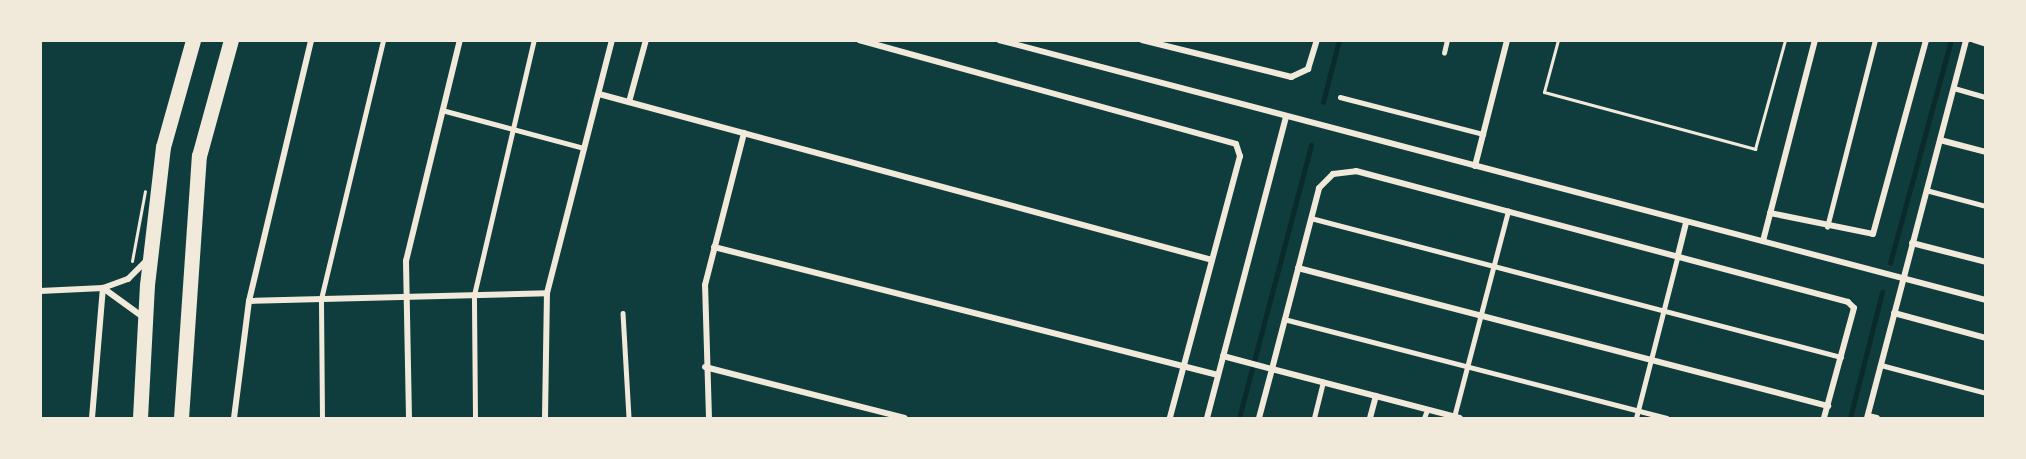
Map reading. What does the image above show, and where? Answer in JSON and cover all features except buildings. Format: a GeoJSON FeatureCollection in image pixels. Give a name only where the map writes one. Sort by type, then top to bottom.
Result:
{"type":"FeatureCollection","features":[{"type":"Feature","properties":{"kind":"highway"},"geometry":{"type":"LineString","coordinates":[[140,418],[149,257],[163,147],[193,40]]}},
{"type":"Feature","properties":{"kind":"highway"},"geometry":{"type":"LineString","coordinates":[[181,418],[199,156],[231,40]]}},
{"type":"Feature","properties":{"kind":"street"},"geometry":{"type":"LineString","coordinates":[[234,418],[249,301],[311,40]]}},
{"type":"Feature","properties":{"kind":"street"},"geometry":{"type":"LineString","coordinates":[[544,418],[547,293],[612,40]]}},
{"type":"Feature","properties":{"kind":"street"},"geometry":{"type":"LineString","coordinates":[[628,102],[646,40]]}},
{"type":"Feature","properties":{"kind":"street"},"geometry":{"type":"LineString","coordinates":[[859,40],[1232,141],[1240,156],[1170,418]]}},
{"type":"Feature","properties":{"kind":"street"},"geometry":{"type":"LineString","coordinates":[[999,40],[1986,300]]}},
{"type":"Feature","properties":{"kind":"street"},"geometry":{"type":"LineString","coordinates":[[1142,40],[1291,77],[1308,69],[1317,40]]}},
{"type":"Feature","properties":{"kind":"street"},"geometry":{"type":"LineString","coordinates":[[1475,166],[1507,40]]}},
{"type":"Feature","properties":{"kind":"street"},"geometry":{"type":"LineString","coordinates":[[1763,242],[1815,40]]}},
{"type":"Feature","properties":{"kind":"street"},"geometry":{"type":"LineString","coordinates":[[1770,213],[1868,237],[1876,231],[1926,40]]}},
{"type":"Feature","properties":{"kind":"street"},"geometry":{"type":"LineString","coordinates":[[1877,418],[1867,417],[1966,40]]}},
{"type":"Feature","properties":{"kind":"street"},"geometry":{"type":"LineString","coordinates":[[1974,40],[1986,44]]}},
{"type":"Feature","properties":{"kind":"street"},"geometry":{"type":"LineString","coordinates":[[409,418],[406,261],[460,41]]}},
{"type":"Feature","properties":{"kind":"street"},"geometry":{"type":"LineString","coordinates":[[599,94],[1212,260]]}},
{"type":"Feature","properties":{"kind":"street"},"geometry":{"type":"LineString","coordinates":[[1207,418],[1286,116]]}},
{"type":"Feature","properties":{"kind":"street"},"geometry":{"type":"LineString","coordinates":[[709,418],[703,303],[714,247],[744,134]]}},
{"type":"Feature","properties":{"kind":"street"},"geometry":{"type":"LineString","coordinates":[[1940,140],[1986,152]]}},
{"type":"Feature","properties":{"kind":"street"},"geometry":{"type":"LineString","coordinates":[[1259,418],[1311,218],[1324,179],[1344,170],[1678,255],[1848,302],[1854,308],[1824,418]]}},
{"type":"Feature","properties":{"kind":"street"},"geometry":{"type":"LineString","coordinates":[[1678,255],[1686,222]]}},
{"type":"Feature","properties":{"kind":"street"},"geometry":{"type":"LineString","coordinates":[[1912,243],[1986,262]]}},
{"type":"Feature","properties":{"kind":"street"},"geometry":{"type":"LineString","coordinates":[[714,247],[1218,375]]}},
{"type":"Feature","properties":{"kind":"street"},"geometry":{"type":"LineString","coordinates":[[40,291],[103,288],[128,279],[149,257]]}},
{"type":"Feature","properties":{"kind":"street"},"geometry":{"type":"LineString","coordinates":[[1298,268],[1828,406]]}},
{"type":"Feature","properties":{"kind":"street"},"geometry":{"type":"LineString","coordinates":[[103,288],[144,317]]}},
{"type":"Feature","properties":{"kind":"street"},"geometry":{"type":"LineString","coordinates":[[92,418],[103,288]]}},
{"type":"Feature","properties":{"kind":"street"},"geometry":{"type":"LineString","coordinates":[[249,301],[547,293]]}},
{"type":"Feature","properties":{"kind":"street"},"geometry":{"type":"LineString","coordinates":[[1894,313],[1986,338]]}},
{"type":"Feature","properties":{"kind":"street"},"geometry":{"type":"LineString","coordinates":[[1223,356],[1457,418]]}},
{"type":"Feature","properties":{"kind":"street"},"geometry":{"type":"LineString","coordinates":[[705,367],[905,418]]}},
{"type":"Feature","properties":{"kind":"street"},"geometry":{"type":"LineString","coordinates":[[1370,418],[1376,396]]}},
{"type":"Feature","properties":{"kind":"lane"},"geometry":{"type":"LineString","coordinates":[[322,418],[321,299],[383,40]]}},
{"type":"Feature","properties":{"kind":"lane"},"geometry":{"type":"LineString","coordinates":[[452,40],[460,41]]}},
{"type":"Feature","properties":{"kind":"lane"},"geometry":{"type":"LineString","coordinates":[[475,418],[474,295],[534,40]]}},
{"type":"Feature","properties":{"kind":"lane"},"geometry":{"type":"LineString","coordinates":[[1444,53],[1447,40]]}},
{"type":"Feature","properties":{"kind":"lane"},"geometry":{"type":"LineString","coordinates":[[1827,227],[1875,40]]}},
{"type":"Feature","properties":{"kind":"lane"},"geometry":{"type":"LineString","coordinates":[[1954,88],[1986,97]]}},
{"type":"Feature","properties":{"kind":"lane"},"geometry":{"type":"LineString","coordinates":[[1340,97],[1483,134]]}},
{"type":"Feature","properties":{"kind":"lane"},"geometry":{"type":"LineString","coordinates":[[442,110],[584,148]]}},
{"type":"Feature","properties":{"kind":"lane"},"geometry":{"type":"LineString","coordinates":[[1926,190],[1986,206]]}},
{"type":"Feature","properties":{"kind":"lane"},"geometry":{"type":"LineString","coordinates":[[1457,418],[1467,366],[1508,211]]}},
{"type":"Feature","properties":{"kind":"lane"},"geometry":{"type":"LineString","coordinates":[[1311,218],[1841,357]]}},
{"type":"Feature","properties":{"kind":"lane"},"geometry":{"type":"LineString","coordinates":[[1636,418],[1678,255]]}},
{"type":"Feature","properties":{"kind":"lane"},"geometry":{"type":"LineString","coordinates":[[623,313],[629,418]]}},
{"type":"Feature","properties":{"kind":"lane"},"geometry":{"type":"LineString","coordinates":[[1284,319],[1666,418]]}},
{"type":"Feature","properties":{"kind":"lane"},"geometry":{"type":"LineString","coordinates":[[1881,365],[1986,393]]}},
{"type":"Feature","properties":{"kind":"lane"},"geometry":{"type":"LineString","coordinates":[[1314,418],[1323,382]]}},
{"type":"Feature","properties":{"kind":"lane"},"geometry":{"type":"LineString","coordinates":[[1424,418],[1427,410]]}},
{"type":"Feature","properties":{"kind":"path"},"geometry":{"type":"LineString","coordinates":[[1558,40],[1544,92],[1755,149],[1785,40]]}},
{"type":"Feature","properties":{"kind":"path"},"geometry":{"type":"LineString","coordinates":[[128,266],[140,192],[158,188]]}},
{"type":"Feature","properties":{"kind":"waterway"},"geometry":{"type":"LineString","coordinates":[[1323,102],[1339,40]]}},
{"type":"Feature","properties":{"kind":"waterway"},"geometry":{"type":"LineString","coordinates":[[1890,263],[1951,40]]}},
{"type":"Feature","properties":{"kind":"waterway"},"geometry":{"type":"LineString","coordinates":[[1239,418],[1311,145]]}},
{"type":"Feature","properties":{"kind":"waterway"},"geometry":{"type":"LineString","coordinates":[[1850,418],[1882,292]]}}]}
